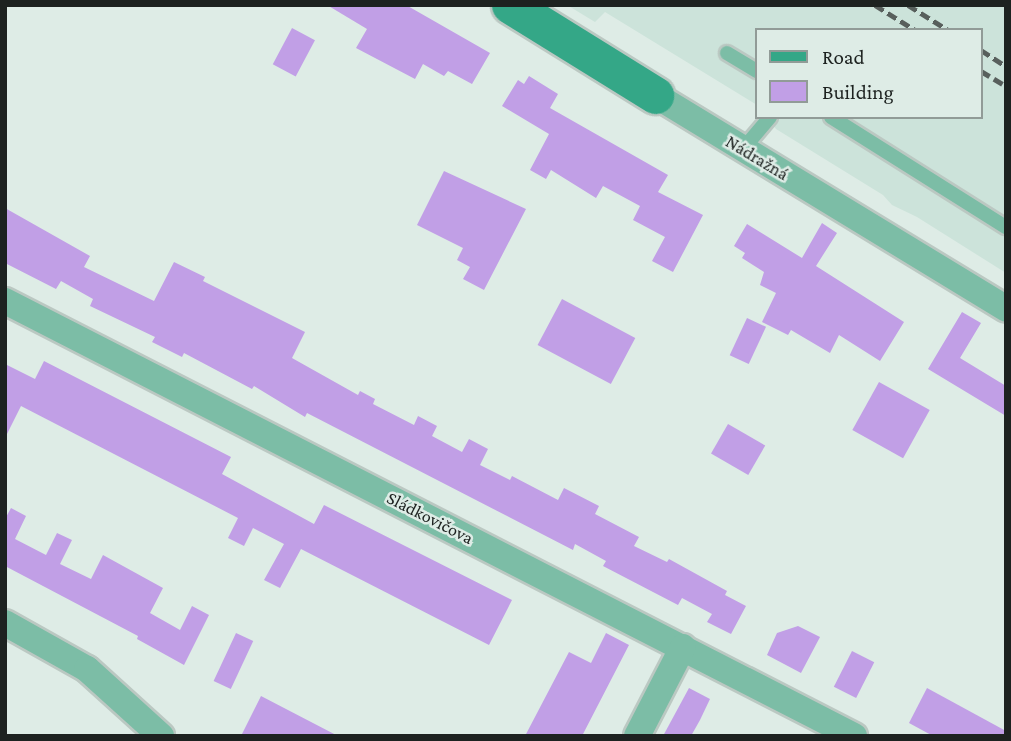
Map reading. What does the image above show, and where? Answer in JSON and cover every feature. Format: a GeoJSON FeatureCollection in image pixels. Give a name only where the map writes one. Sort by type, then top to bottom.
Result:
{"type":"FeatureCollection","features":[{"type":"Feature","properties":{"kind":"street","name":"Nádražná"},"geometry":{"type":"LineString","coordinates":[[510,5],[1006,308]]}},
{"type":"Feature","properties":{"kind":"street","name":"Sládkovičova"},"geometry":{"type":"LineString","coordinates":[[5,301],[854,736]]}},
{"type":"Feature","properties":{"kind":"street"},"geometry":{"type":"LineString","coordinates":[[5,623],[87,669],[161,736]]}},
{"type":"Feature","properties":{"kind":"street"},"geometry":{"type":"LineString","coordinates":[[637,736],[683,647]]}},
{"type":"Feature","properties":{"kind":"lane"},"geometry":{"type":"LineString","coordinates":[[727,53],[755,70]]}},
{"type":"Feature","properties":{"kind":"lane"},"geometry":{"type":"LineString","coordinates":[[743,149],[768,119]]}},
{"type":"Feature","properties":{"kind":"lane"},"geometry":{"type":"LineString","coordinates":[[834,119],[1006,227]]}},
{"type":"Feature","properties":{"kind":"shaded area"},"geometry":{"type":"Polygon","coordinates":[[[567,5],[1006,5],[1006,273],[917,217],[892,205],[883,195],[776,129],[768,119],[983,119],[983,28],[755,28],[755,104],[605,12],[595,22],[567,5]]]}},
{"type":"Feature","properties":{"kind":"building"},"geometry":{"type":"Polygon","coordinates":[[[327,5],[406,5],[490,53],[472,84],[448,71],[444,76],[423,64],[415,79],[356,48],[367,29],[327,5]]]}},
{"type":"Feature","properties":{"kind":"building"},"geometry":{"type":"Polygon","coordinates":[[[292,28],[315,40],[296,76],[273,64],[292,28]]]}},
{"type":"Feature","properties":{"kind":"building"},"geometry":{"type":"Polygon","coordinates":[[[529,76],[558,94],[550,108],[668,175],[658,192],[703,215],[673,272],[652,261],[665,237],[633,220],[640,206],[603,186],[596,198],[551,170],[546,179],[530,170],[549,134],[502,106],[518,80],[524,84],[529,76]]]}},
{"type":"Feature","properties":{"kind":"building"},"geometry":{"type":"Polygon","coordinates":[[[444,171],[526,209],[484,290],[463,279],[470,267],[457,260],[463,248],[417,225],[444,171]]]}},
{"type":"Feature","properties":{"kind":"building"},"geometry":{"type":"Polygon","coordinates":[[[5,208],[90,256],[84,267],[154,301],[174,262],[205,277],[203,281],[305,332],[292,358],[358,395],[360,391],[375,399],[373,404],[414,425],[418,416],[437,426],[432,436],[462,452],[469,439],[488,449],[480,465],[510,480],[512,476],[558,500],[564,488],[599,506],[595,514],[639,537],[634,546],[667,562],[669,559],[727,591],[725,595],[746,606],[731,634],[707,622],[712,614],[682,598],[678,605],[603,566],[606,561],[575,544],[573,550],[307,413],[305,417],[254,386],[252,389],[184,353],[182,357],[152,342],[155,337],[90,306],[93,299],[61,281],[56,289],[5,263],[5,208]]]}},
{"type":"Feature","properties":{"kind":"building"},"geometry":{"type":"Polygon","coordinates":[[[822,223],[837,233],[816,266],[904,322],[880,361],[839,335],[830,353],[791,330],[788,335],[762,322],[776,293],[760,285],[764,272],[742,258],[745,253],[734,246],[747,224],[802,258],[822,223]]]}},
{"type":"Feature","properties":{"kind":"building"},"geometry":{"type":"Polygon","coordinates":[[[562,299],[635,338],[611,384],[538,345],[562,299]]]}},
{"type":"Feature","properties":{"kind":"building"},"geometry":{"type":"Polygon","coordinates":[[[962,312],[981,323],[960,358],[1006,386],[1006,416],[928,369],[962,312]]]}},
{"type":"Feature","properties":{"kind":"building"},"geometry":{"type":"Polygon","coordinates":[[[747,318],[766,327],[749,364],[730,355],[747,318]]]}},
{"type":"Feature","properties":{"kind":"building"},"geometry":{"type":"Polygon","coordinates":[[[44,361],[231,457],[222,474],[314,524],[324,505],[512,600],[489,645],[301,549],[280,588],[264,580],[284,544],[253,528],[244,546],[228,538],[238,518],[21,406],[5,438],[5,364],[35,379],[44,361]]]}},
{"type":"Feature","properties":{"kind":"building"},"geometry":{"type":"Polygon","coordinates":[[[879,382],[930,410],[903,458],[852,430],[879,382]]]}},
{"type":"Feature","properties":{"kind":"building"},"geometry":{"type":"Polygon","coordinates":[[[728,424],[765,445],[748,475],[711,453],[728,424]]]}},
{"type":"Feature","properties":{"kind":"building"},"geometry":{"type":"Polygon","coordinates":[[[11,508],[26,516],[15,539],[46,555],[57,533],[72,540],[60,564],[91,579],[103,555],[163,588],[150,613],[180,630],[192,606],[209,615],[184,665],[137,639],[138,636],[5,566],[5,519],[11,508]]]}},
{"type":"Feature","properties":{"kind":"building"},"geometry":{"type":"Polygon","coordinates":[[[798,626],[820,637],[801,673],[767,655],[777,633],[798,626]]]}},
{"type":"Feature","properties":{"kind":"building"},"geometry":{"type":"Polygon","coordinates":[[[236,633],[253,641],[231,689],[214,681],[236,633]]]}},
{"type":"Feature","properties":{"kind":"building"},"geometry":{"type":"Polygon","coordinates":[[[606,633],[629,645],[582,736],[525,736],[569,652],[591,663],[606,633]]]}},
{"type":"Feature","properties":{"kind":"building"},"geometry":{"type":"Polygon","coordinates":[[[852,651],[874,662],[856,698],[834,687],[852,651]]]}},
{"type":"Feature","properties":{"kind":"building"},"geometry":{"type":"Polygon","coordinates":[[[689,688],[710,699],[700,720],[691,736],[663,736],[689,688]]]}},
{"type":"Feature","properties":{"kind":"building"},"geometry":{"type":"Polygon","coordinates":[[[927,688],[1006,731],[1006,736],[933,736],[909,723],[927,688]]]}},
{"type":"Feature","properties":{"kind":"building"},"geometry":{"type":"Polygon","coordinates":[[[261,696],[286,709],[338,736],[241,736],[261,696]]]}},
{"type":"Feature","properties":{"kind":"railway"},"geometry":{"type":"LineString","coordinates":[[875,5],[912,28]]}},
{"type":"Feature","properties":{"kind":"railway"},"geometry":{"type":"LineString","coordinates":[[908,5],[945,28]]}},
{"type":"Feature","properties":{"kind":"railway"},"geometry":{"type":"LineString","coordinates":[[983,51],[1006,66]]}},
{"type":"Feature","properties":{"kind":"railway"},"geometry":{"type":"LineString","coordinates":[[983,72],[1006,86]]}}]}
